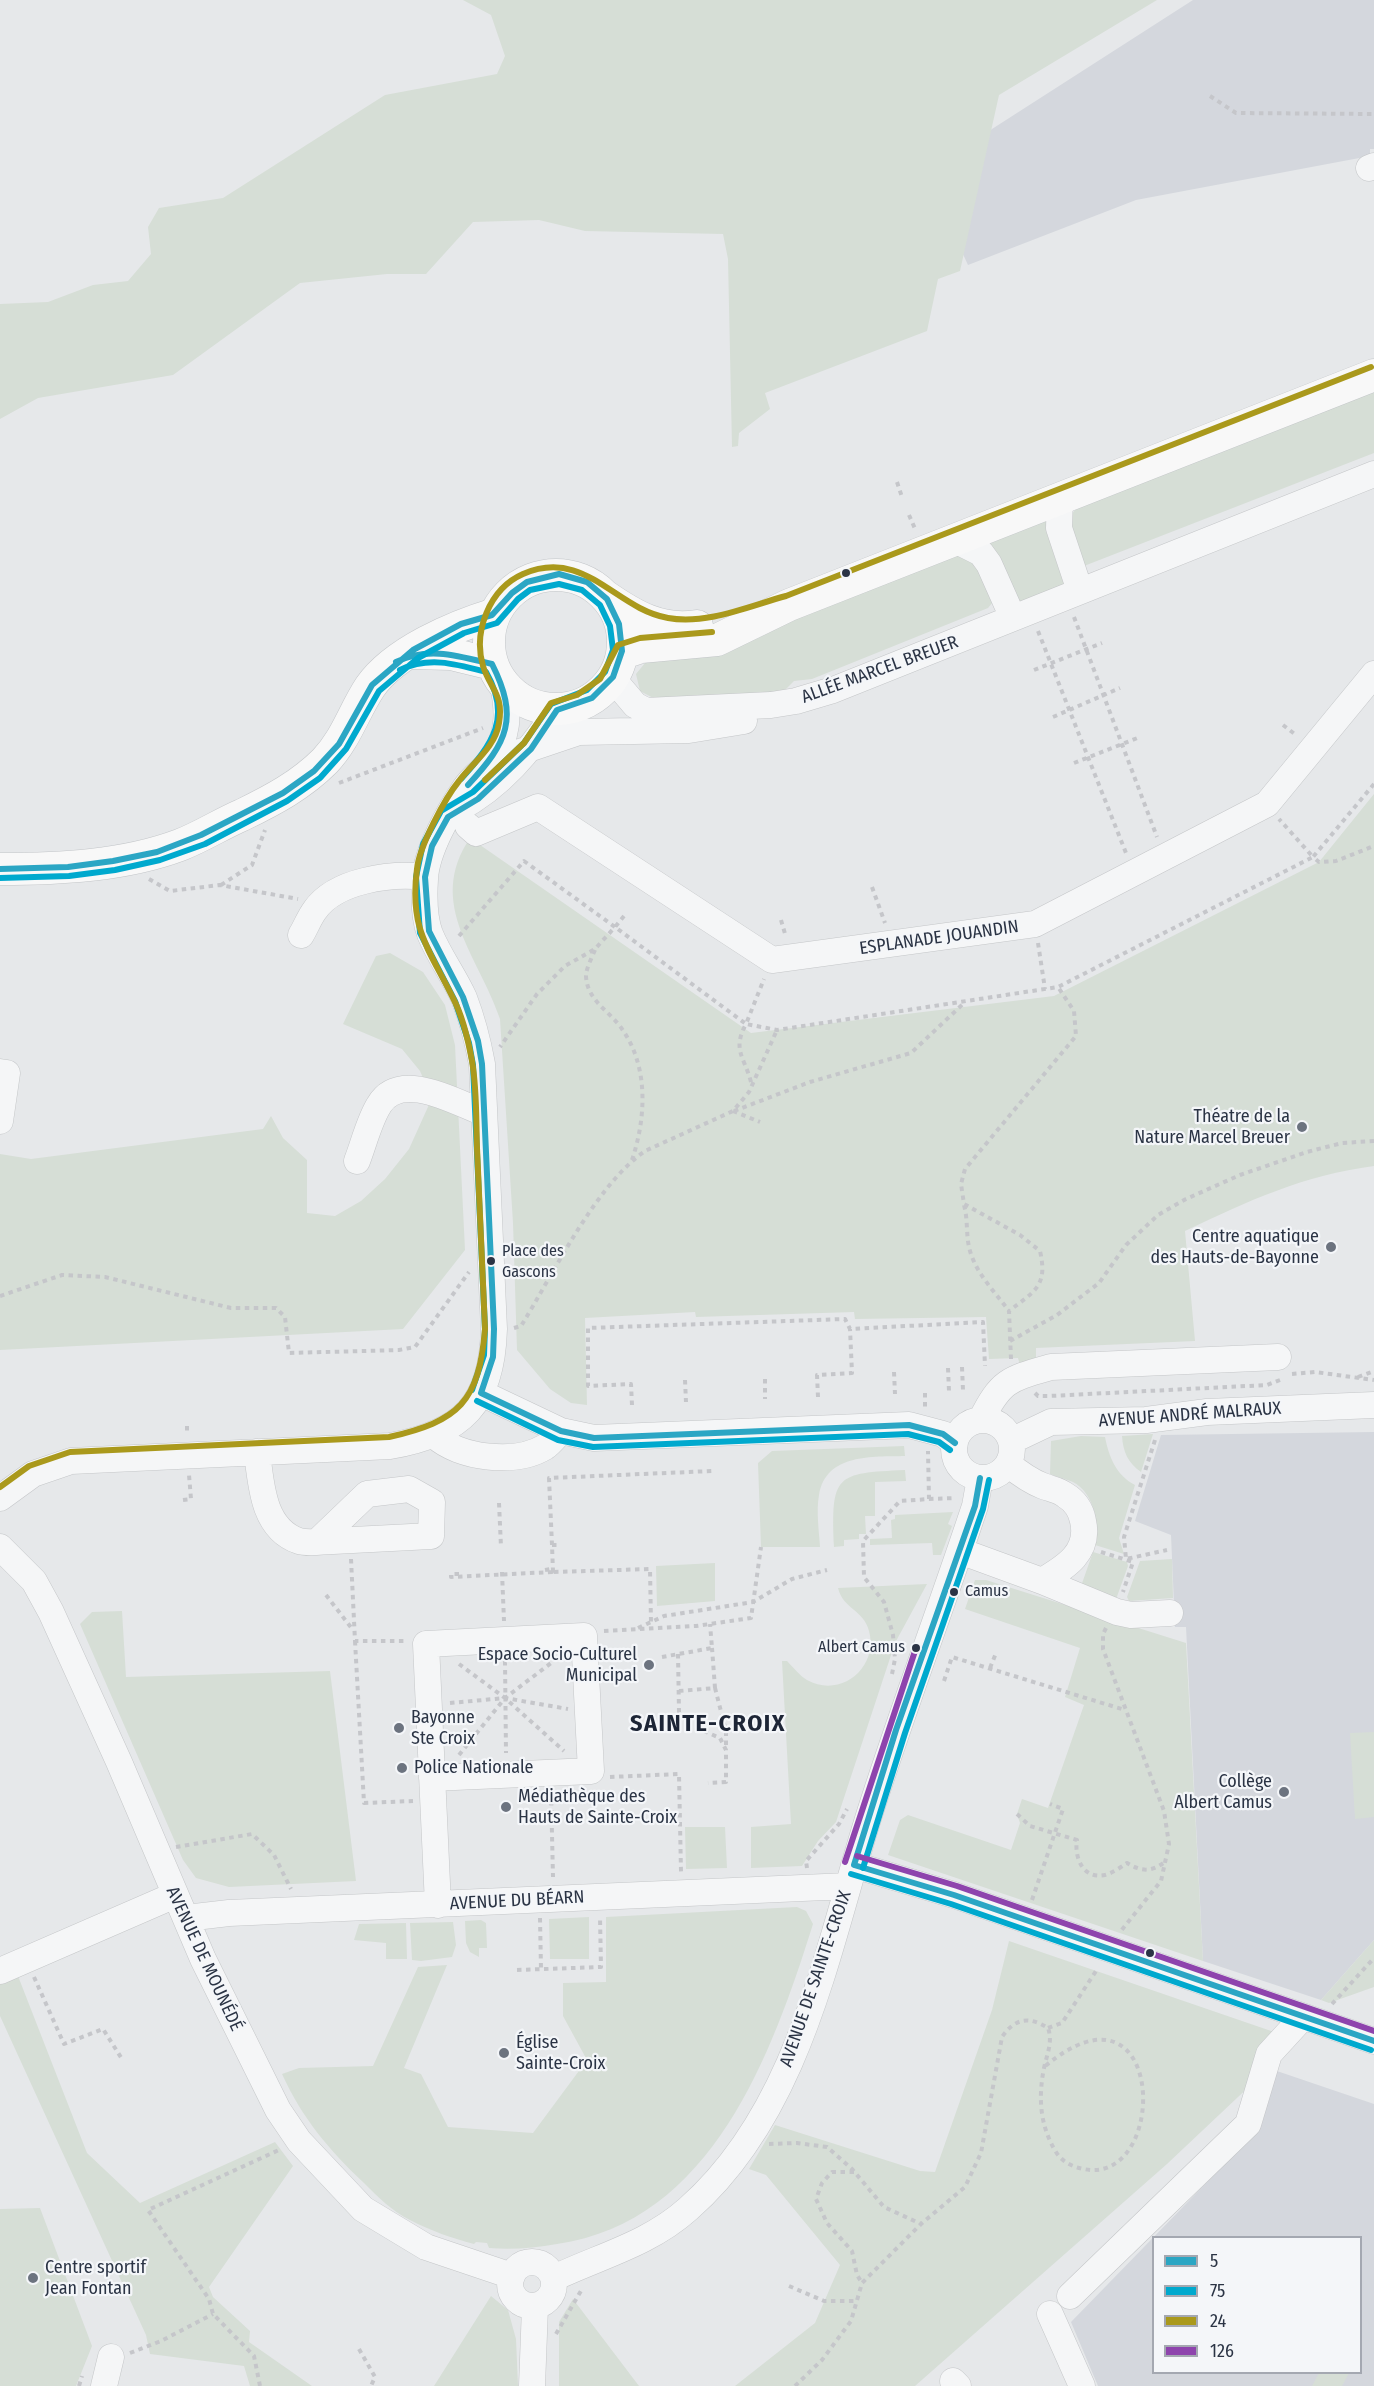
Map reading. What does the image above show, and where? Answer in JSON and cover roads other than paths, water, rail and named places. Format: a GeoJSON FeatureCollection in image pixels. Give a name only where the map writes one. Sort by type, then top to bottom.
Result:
{"type":"FeatureCollection","features":[{"type":"Feature","properties":{"kind":"main road"},"geometry":{"type":"LineString","coordinates":[[789,605],[682,628],[656,625],[632,614],[590,584],[572,577],[554,575],[535,578],[516,587],[495,614],[489,635],[498,674],[516,697],[533,705],[557,710],[585,703],[601,693],[618,666],[641,647],[717,640],[789,605],[1374,375]]}},
{"type":"Feature","properties":{"kind":"main road"},"geometry":{"type":"LineString","coordinates":[[604,595],[616,612],[623,632],[618,666]]}},
{"type":"Feature","properties":{"kind":"main road"},"geometry":{"type":"LineString","coordinates":[[0,869],[78,866],[126,859],[180,845],[271,801],[301,783],[327,759],[344,738],[370,687],[392,665],[460,625],[495,614]]}},
{"type":"Feature","properties":{"kind":"main road"},"geometry":{"type":"LineString","coordinates":[[410,653],[450,654],[498,674]]}},
{"type":"Feature","properties":{"kind":"street","name":"ALLÉE MARCEL BREUER"},"geometry":{"type":"LineString","coordinates":[[618,666],[635,705],[646,711],[749,706],[796,701],[908,661],[1374,474]]}},
{"type":"Feature","properties":{"kind":"street"},"geometry":{"type":"LineString","coordinates":[[1060,497],[1059,528],[1073,594]]}},
{"type":"Feature","properties":{"kind":"street"},"geometry":{"type":"LineString","coordinates":[[955,540],[981,553],[1021,615]]}},
{"type":"Feature","properties":{"kind":"street"},"geometry":{"type":"LineString","coordinates":[[460,819],[465,787],[490,762],[504,739],[508,705],[498,674]]}},
{"type":"Feature","properties":{"kind":"street","name":"ESPLANADE JOUANDIN"},"geometry":{"type":"LineString","coordinates":[[460,819],[476,833],[538,807],[772,960],[1035,924],[1267,804],[1374,674]]}},
{"type":"Feature","properties":{"kind":"street"},"geometry":{"type":"LineString","coordinates":[[490,762],[579,732],[689,730],[769,717],[796,701]]}},
{"type":"Feature","properties":{"kind":"street"},"geometry":{"type":"LineString","coordinates":[[0,1498],[33,1474],[71,1461],[390,1446],[435,1436],[453,1424],[481,1393],[493,1357],[494,1329],[482,1064],[478,1041],[463,997],[429,931],[424,877],[432,846],[531,749],[557,710]]}},
{"type":"Feature","properties":{"kind":"street"},"geometry":{"type":"LineString","coordinates":[[302,935],[316,909],[356,884],[389,875],[424,877]]}},
{"type":"Feature","properties":{"kind":"street"},"geometry":{"type":"LineString","coordinates":[[0,1072],[7,1073],[0,1121]]}},
{"type":"Feature","properties":{"kind":"street"},"geometry":{"type":"LineString","coordinates":[[357,1161],[380,1103],[396,1091],[417,1087],[484,1113]]}},
{"type":"Feature","properties":{"kind":"street"},"geometry":{"type":"LineString","coordinates":[[981,1420],[993,1396],[1005,1383],[1013,1367],[1278,1357]]}},
{"type":"Feature","properties":{"kind":"street"},"geometry":{"type":"LineString","coordinates":[[481,1393],[561,1431],[594,1437],[909,1425],[943,1434],[955,1443]]}},
{"type":"Feature","properties":{"kind":"street","name":"AVENUE ANDRÉ MALRAUX"},"geometry":{"type":"LineString","coordinates":[[1009,1452],[1051,1422],[1146,1419],[1207,1412],[1374,1405]]}},
{"type":"Feature","properties":{"kind":"street"},"geometry":{"type":"LineString","coordinates":[[1009,1452],[996,1475],[980,1478],[963,1470],[957,1462],[955,1443],[964,1427],[981,1420],[999,1425],[1009,1452],[1024,1477],[1065,1494],[1078,1506],[1085,1529],[1078,1554],[1064,1569],[1042,1581]]}},
{"type":"Feature","properties":{"kind":"street"},"geometry":{"type":"LineString","coordinates":[[435,1436],[447,1446],[460,1452],[496,1456],[532,1453],[545,1447],[561,1431]]}},
{"type":"Feature","properties":{"kind":"street"},"geometry":{"type":"LineString","coordinates":[[257,1452],[268,1511],[279,1531],[301,1541],[318,1541]]}},
{"type":"Feature","properties":{"kind":"street","name":"AVENUE DE SAINTE-CROIX"},"geometry":{"type":"LineString","coordinates":[[554,2278],[624,2249],[669,2224],[690,2208],[720,2176],[770,2104],[798,2040],[896,1730],[975,1506],[980,1478]]}},
{"type":"Feature","properties":{"kind":"street","name":"AVENUE DE MOUNÉDÉ"},"geometry":{"type":"LineString","coordinates":[[0,1547],[34,1581],[51,1612],[119,1762],[174,1895],[251,2060],[278,2110],[299,2141],[363,2209],[426,2247],[512,2276]]}},
{"type":"Feature","properties":{"kind":"street"},"geometry":{"type":"LineString","coordinates":[[960,1551],[1117,1612],[1131,1615],[1170,1613]]}},
{"type":"Feature","properties":{"kind":"street"},"geometry":{"type":"LineString","coordinates":[[433,1789],[507,1775],[591,1771],[584,1636],[504,1632],[426,1644],[438,1905]]}},
{"type":"Feature","properties":{"kind":"street","name":"AVENUE DU BÉARN"},"geometry":{"type":"LineString","coordinates":[[186,1918],[229,1913],[438,1905],[851,1875],[954,1895],[1115,1944],[1302,2018],[1374,2041]]}},
{"type":"Feature","properties":{"kind":"street"},"geometry":{"type":"LineString","coordinates":[[0,1971],[174,1895]]}},
{"type":"Feature","properties":{"kind":"street"},"geometry":{"type":"LineString","coordinates":[[1070,2296],[1248,2124],[1269,2054],[1302,2018]]}},
{"type":"Feature","properties":{"kind":"street"},"geometry":{"type":"LineString","coordinates":[[534,2262],[546,2267],[554,2278],[555,2286],[549,2300],[535,2307],[527,2306],[514,2298],[510,2283],[512,2276],[521,2266],[534,2262]]}},
{"type":"Feature","properties":{"kind":"street"},"geometry":{"type":"LineString","coordinates":[[532,2386],[535,2307]]}},
{"type":"Feature","properties":{"kind":"street"},"geometry":{"type":"LineString","coordinates":[[1050,2314],[1082,2386]]}},
{"type":"Feature","properties":{"kind":"street"},"geometry":{"type":"LineString","coordinates":[[104,2386],[111,2357]]}},
{"type":"Feature","properties":{"kind":"place","name":"Théatre de la Nature Marcel Breuer"},"geometry":{"type":"Point","coordinates":[1302,1127]}},
{"type":"Feature","properties":{"kind":"place","name":"Centre aquatique des Hauts-de-Bayonne"},"geometry":{"type":"Point","coordinates":[1331,1247]}},
{"type":"Feature","properties":{"kind":"place","name":"Place des Gascons"},"geometry":{"type":"Point","coordinates":[491,1261]}},
{"type":"Feature","properties":{"kind":"place","name":"Camus"},"geometry":{"type":"Point","coordinates":[954,1592]}},
{"type":"Feature","properties":{"kind":"place","name":"Albert Camus"},"geometry":{"type":"Point","coordinates":[916,1648]}},
{"type":"Feature","properties":{"kind":"place","name":"Espace Socio-Culturel Municipal"},"geometry":{"type":"Point","coordinates":[649,1665]}},
{"type":"Feature","properties":{"kind":"place","name":"Bayonne Ste Croix"},"geometry":{"type":"Point","coordinates":[399,1728]}},
{"type":"Feature","properties":{"kind":"place","name":"Police Nationale"},"geometry":{"type":"Point","coordinates":[402,1768]}},
{"type":"Feature","properties":{"kind":"place","name":"Collège Albert Camus"},"geometry":{"type":"Point","coordinates":[1284,1792]}},
{"type":"Feature","properties":{"kind":"place","name":"Médiathèque des Hauts de Sainte-Croix"},"geometry":{"type":"Point","coordinates":[506,1807]}},
{"type":"Feature","properties":{"kind":"place","name":"Église Sainte-Croix"},"geometry":{"type":"Point","coordinates":[504,2053]}},
{"type":"Feature","properties":{"kind":"place","name":"Centre sportif Jean Fontan"},"geometry":{"type":"Point","coordinates":[33,2278]}},
{"type":"Feature","properties":{"kind":"district","name":"SAINTE-CROIX"},"geometry":{"type":"Point","coordinates":[708,1724]}}]}
